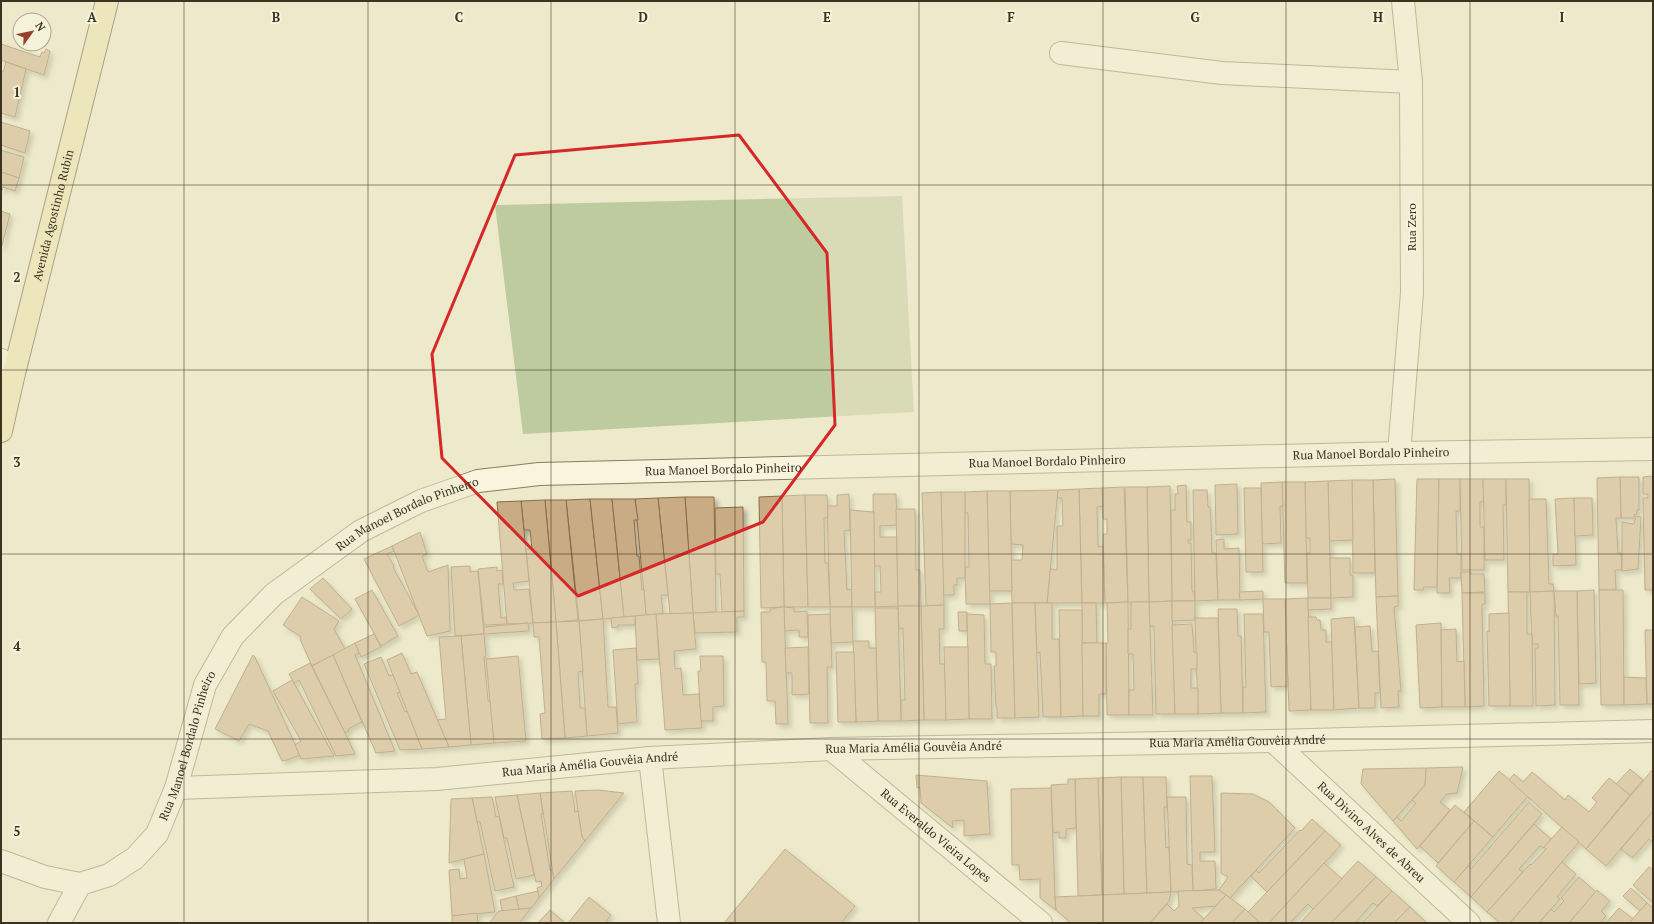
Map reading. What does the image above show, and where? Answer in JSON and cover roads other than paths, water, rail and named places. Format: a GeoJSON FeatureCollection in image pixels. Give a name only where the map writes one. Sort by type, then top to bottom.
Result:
{"type":"FeatureCollection","features":[{"type":"Feature","properties":{"kind":"main road","name":"Avenida Agostinho Rubin"},"geometry":{"type":"LineString","coordinates":[[1,431],[7,367],[107,1]]}},
{"type":"Feature","properties":{"kind":"street","name":"Rua Zero"},"geometry":{"type":"LineString","coordinates":[[1399,453],[1412,293],[1410,82],[1403,1]]}},
{"type":"Feature","properties":{"kind":"street"},"geometry":{"type":"LineString","coordinates":[[1061,53],[1222,73],[1410,82]]}},
{"type":"Feature","properties":{"kind":"street","name":"Rua Manoel Bordalo Pinheiro"},"geometry":{"type":"LineString","coordinates":[[1,861],[45,877],[80,884],[109,876],[135,858],[157,834],[176,788],[205,685],[233,636],[274,594],[361,531],[421,501],[478,481],[539,474],[1399,453],[1653,449]]}},
{"type":"Feature","properties":{"kind":"street","name":"Rua Maria Amélia Gouvêia André"},"geometry":{"type":"LineString","coordinates":[[176,788],[437,779],[650,758],[831,749],[1273,741],[1653,731]]}},
{"type":"Feature","properties":{"kind":"street","name":"Rua Divino Alves de Abreu"},"geometry":{"type":"LineString","coordinates":[[1273,741],[1469,923]]}},
{"type":"Feature","properties":{"kind":"street","name":"Rua Everaldo Vieira Lopes"},"geometry":{"type":"LineString","coordinates":[[831,749],[1041,923]]}},
{"type":"Feature","properties":{"kind":"street"},"geometry":{"type":"LineString","coordinates":[[650,758],[669,923]]}},
{"type":"Feature","properties":{"kind":"street"},"geometry":{"type":"LineString","coordinates":[[59,923],[80,884]]}}]}
